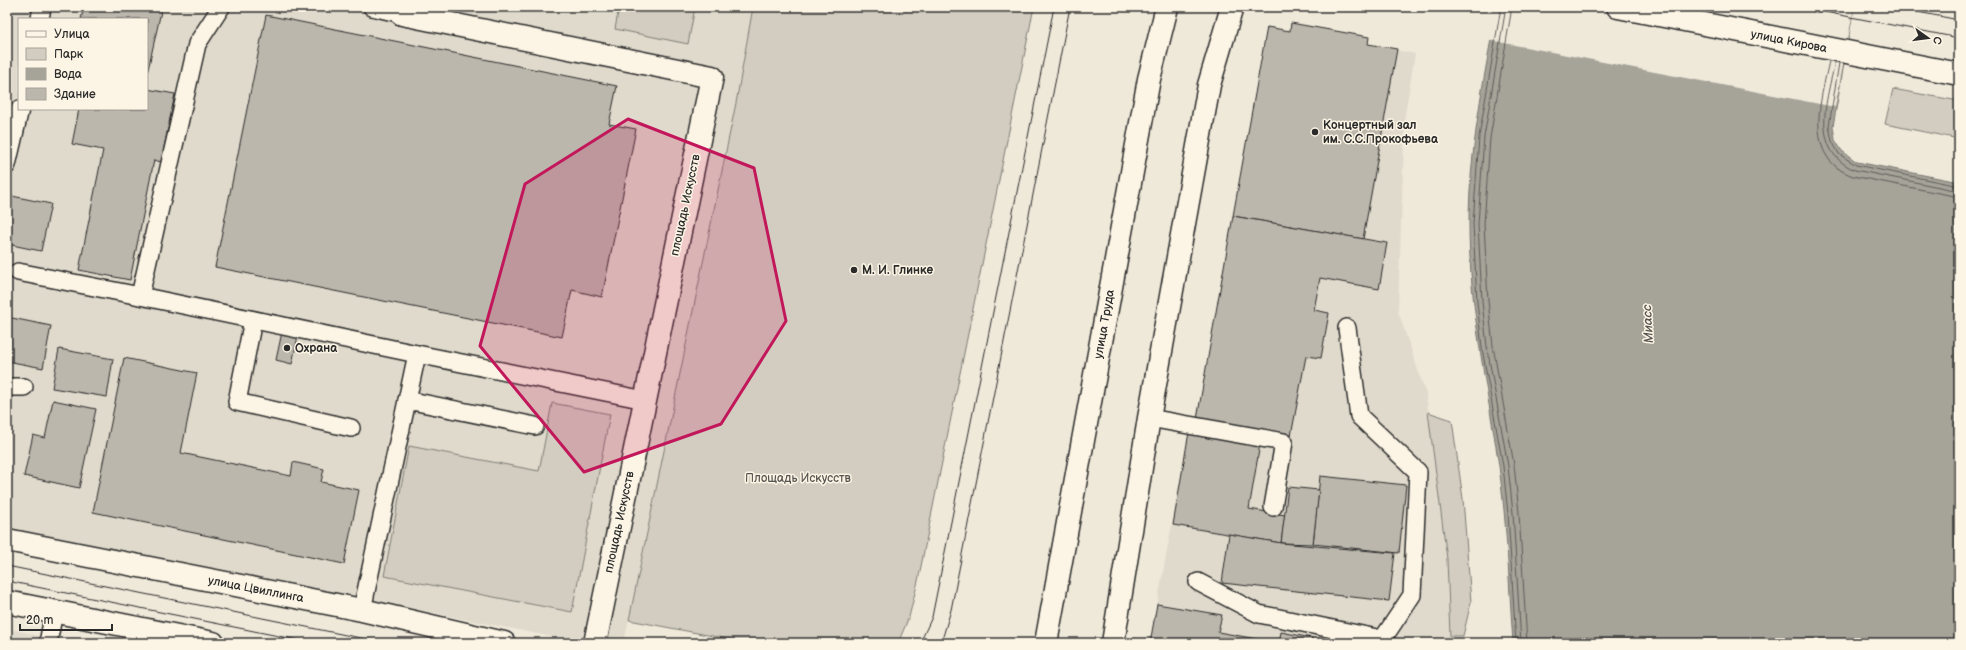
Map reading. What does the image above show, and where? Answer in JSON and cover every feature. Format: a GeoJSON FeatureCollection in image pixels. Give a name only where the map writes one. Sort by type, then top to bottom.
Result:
{"type":"FeatureCollection","features":[{"type":"Feature","properties":{"kind":"main road","name":"улица Труда"},"geometry":{"type":"LineString","coordinates":[[1046,643],[1148,87],[1167,7]]}},
{"type":"Feature","properties":{"kind":"main road"},"geometry":{"type":"LineString","coordinates":[[1113,643],[1149,418],[1209,85],[1232,7]]}},
{"type":"Feature","properties":{"kind":"main road","name":"улица Кирова"},"geometry":{"type":"LineString","coordinates":[[1618,7],[1959,74]]}},
{"type":"Feature","properties":{"kind":"main road","name":"площадь Искусств"},"geometry":{"type":"LineString","coordinates":[[402,14],[712,78],[595,643]]}},
{"type":"Feature","properties":{"kind":"main road","name":"улица Цвиллинга"},"geometry":{"type":"LineString","coordinates":[[7,540],[362,610],[504,643]]}},
{"type":"Feature","properties":{"kind":"main road"},"geometry":{"type":"LineString","coordinates":[[7,602],[213,643]]}},
{"type":"Feature","properties":{"kind":"lane"},"geometry":{"type":"LineString","coordinates":[[40,18],[42,7]]}},
{"type":"Feature","properties":{"kind":"lane"},"geometry":{"type":"LineString","coordinates":[[140,296],[197,44],[221,7]]}},
{"type":"Feature","properties":{"kind":"lane"},"geometry":{"type":"LineString","coordinates":[[372,7],[402,14]]}},
{"type":"Feature","properties":{"kind":"lane"},"geometry":{"type":"LineString","coordinates":[[7,165],[20,110]]}},
{"type":"Feature","properties":{"kind":"lane"},"geometry":{"type":"LineString","coordinates":[[18,272],[645,400]]}},
{"type":"Feature","properties":{"kind":"lane"},"geometry":{"type":"LineString","coordinates":[[253,320],[237,402],[351,428]]}},
{"type":"Feature","properties":{"kind":"lane"},"geometry":{"type":"LineString","coordinates":[[1198,582],[1259,614],[1381,641],[1412,595],[1418,472],[1359,416],[1347,328]]}},
{"type":"Feature","properties":{"kind":"lane"},"geometry":{"type":"LineString","coordinates":[[362,610],[417,354]]}},
{"type":"Feature","properties":{"kind":"lane"},"geometry":{"type":"LineString","coordinates":[[7,387],[24,387]]}},
{"type":"Feature","properties":{"kind":"lane"},"geometry":{"type":"LineString","coordinates":[[407,400],[535,426]]}},
{"type":"Feature","properties":{"kind":"lane"},"geometry":{"type":"LineString","coordinates":[[1149,418],[1284,442],[1273,507]]}},
{"type":"Feature","properties":{"kind":"lane"},"geometry":{"type":"LineString","coordinates":[[48,643],[54,612]]}},
{"type":"Feature","properties":{"kind":"highlighted area"},"geometry":{"type":"Polygon","coordinates":[[[628,119],[754,168],[786,321],[721,424],[584,472],[480,346],[525,184],[628,119]]]}},
{"type":"Feature","properties":{"kind":"shaded area"},"geometry":{"type":"Polygon","coordinates":[[[7,7],[753,7],[736,103],[624,643],[583,643],[7,528],[7,7]]]}},
{"type":"Feature","properties":{"kind":"shaded area"},"geometry":{"type":"Polygon","coordinates":[[[1291,23],[1369,37],[1368,44],[1415,54],[1405,114],[1398,311],[1426,394],[1447,559],[1450,643],[1150,643],[1189,432],[1197,419],[1291,23]]]}},
{"type":"Feature","properties":{"kind":"shaded area"},"geometry":{"type":"Polygon","coordinates":[[[7,628],[68,643],[7,643],[7,628]]]}},
{"type":"Feature","properties":{"kind":"green space"},"geometry":{"type":"Polygon","coordinates":[[[619,7],[695,7],[688,44],[615,29],[619,7]]]}},
{"type":"Feature","properties":{"kind":"green space","name":"Площадь Искусств"},"geometry":{"type":"Polygon","coordinates":[[[753,7],[1034,7],[918,581],[909,617],[898,643],[749,643],[629,620],[736,103],[753,7]]]}},
{"type":"Feature","properties":{"kind":"green space"},"geometry":{"type":"Polygon","coordinates":[[[1893,89],[1959,101],[1959,139],[1885,124],[1893,89]]]}},
{"type":"Feature","properties":{"kind":"green space"},"geometry":{"type":"Polygon","coordinates":[[[552,403],[610,414],[572,612],[384,576],[409,446],[539,471],[552,403]]]}},
{"type":"Feature","properties":{"kind":"green space"},"geometry":{"type":"Polygon","coordinates":[[[1428,412],[1452,420],[1463,499],[1471,602],[1463,636],[1450,636],[1447,559],[1428,412]]]}},
{"type":"Feature","properties":{"kind":"water","name":"Миасс"},"geometry":{"type":"Polygon","coordinates":[[[1497,7],[1854,7],[1833,126],[1835,140],[1842,151],[1857,162],[1959,182],[1959,643],[1513,643],[1502,488],[1475,316],[1469,224],[1474,143],[1482,88],[1497,7]]]}},
{"type":"Feature","properties":{"kind":"pier"},"geometry":{"type":"Polygon","coordinates":[[[1495,7],[1854,7],[1835,107],[1489,40],[1495,7]]]}},
{"type":"Feature","properties":{"kind":"building"},"geometry":{"type":"Polygon","coordinates":[[[84,7],[162,7],[148,70],[148,18],[81,18],[84,7]]]}},
{"type":"Feature","properties":{"kind":"building"},"geometry":{"type":"Polygon","coordinates":[[[266,15],[617,86],[609,124],[636,129],[602,297],[572,290],[562,337],[215,267],[266,15]]]}},
{"type":"Feature","properties":{"kind":"building","name":"Концертный зал им. С.С.Прокофьева"},"geometry":{"type":"Polygon","coordinates":[[[1291,23],[1369,37],[1368,44],[1397,49],[1363,239],[1233,216],[1267,27],[1290,31],[1291,23]]]}},
{"type":"Feature","properties":{"kind":"building"},"geometry":{"type":"Polygon","coordinates":[[[148,89],[175,94],[161,162],[154,160],[130,280],[79,270],[103,150],[72,144],[79,110],[148,110],[148,89]]]}},
{"type":"Feature","properties":{"kind":"building"},"geometry":{"type":"Polygon","coordinates":[[[7,195],[51,204],[41,251],[7,244],[7,195]]]}},
{"type":"Feature","properties":{"kind":"building"},"geometry":{"type":"Polygon","coordinates":[[[1233,216],[1387,243],[1379,289],[1320,278],[1314,310],[1329,313],[1321,358],[1306,356],[1291,436],[1197,419],[1233,216]]]}},
{"type":"Feature","properties":{"kind":"building"},"geometry":{"type":"Polygon","coordinates":[[[7,317],[51,326],[43,368],[7,361],[7,317]]]}},
{"type":"Feature","properties":{"kind":"building","name":"Охрана"},"geometry":{"type":"Polygon","coordinates":[[[282,332],[298,336],[292,364],[276,360],[282,332]]]}},
{"type":"Feature","properties":{"kind":"building"},"geometry":{"type":"Polygon","coordinates":[[[59,349],[113,359],[107,397],[52,388],[59,349]]]}},
{"type":"Feature","properties":{"kind":"building"},"geometry":{"type":"Polygon","coordinates":[[[124,358],[197,373],[181,453],[291,476],[293,462],[324,469],[321,482],[359,490],[344,564],[93,512],[124,358]]]}},
{"type":"Feature","properties":{"kind":"building"},"geometry":{"type":"Polygon","coordinates":[[[53,400],[96,409],[79,488],[24,476],[33,435],[45,438],[53,400]]]}},
{"type":"Feature","properties":{"kind":"building"},"geometry":{"type":"Polygon","coordinates":[[[1189,432],[1260,444],[1249,509],[1285,515],[1281,543],[1173,525],[1189,432]]]}},
{"type":"Feature","properties":{"kind":"building"},"geometry":{"type":"Polygon","coordinates":[[[1320,476],[1406,485],[1399,553],[1313,544],[1320,476]]]}},
{"type":"Feature","properties":{"kind":"building"},"geometry":{"type":"Polygon","coordinates":[[[1288,487],[1319,490],[1313,544],[1281,543],[1288,487]]]}},
{"type":"Feature","properties":{"kind":"building"},"geometry":{"type":"Polygon","coordinates":[[[1229,534],[1281,543],[1395,553],[1389,601],[1222,583],[1229,534]]]}},
{"type":"Feature","properties":{"kind":"building"},"geometry":{"type":"Polygon","coordinates":[[[1157,604],[1222,615],[1218,632],[1279,643],[1150,643],[1157,604]]]}},
{"type":"Feature","properties":{"kind":"building"},"geometry":{"type":"Polygon","coordinates":[[[1281,632],[1312,638],[1311,643],[1279,643],[1281,632]]]}},
{"type":"Feature","properties":{"kind":"building"},"geometry":{"type":"Polygon","coordinates":[[[691,639],[709,643],[690,643],[691,639]]]}},
{"type":"Feature","properties":{"kind":"tram line"},"geometry":{"type":"LineString","coordinates":[[920,643],[932,617],[1054,7]]}},
{"type":"Feature","properties":{"kind":"tram line"},"geometry":{"type":"LineString","coordinates":[[941,643],[951,610],[1070,7]]}},
{"type":"Feature","properties":{"kind":"tram line"},"geometry":{"type":"LineString","coordinates":[[1799,7],[1959,38]]}},
{"type":"Feature","properties":{"kind":"tram line"},"geometry":{"type":"LineString","coordinates":[[1892,7],[1959,20]]}},
{"type":"Feature","properties":{"kind":"tram line"},"geometry":{"type":"LineString","coordinates":[[7,566],[385,643]]}},
{"type":"Feature","properties":{"kind":"tram line"},"geometry":{"type":"LineString","coordinates":[[7,581],[313,643]]}},
{"type":"Feature","properties":{"kind":"place","name":"Концертный зал им. С.С.Прокофьева"},"geometry":{"type":"Point","coordinates":[1315,132]}},
{"type":"Feature","properties":{"kind":"place","name":"М. И. Глинке"},"geometry":{"type":"Point","coordinates":[854,270]}},
{"type":"Feature","properties":{"kind":"place","name":"Охрана"},"geometry":{"type":"Point","coordinates":[287,348]}}]}
